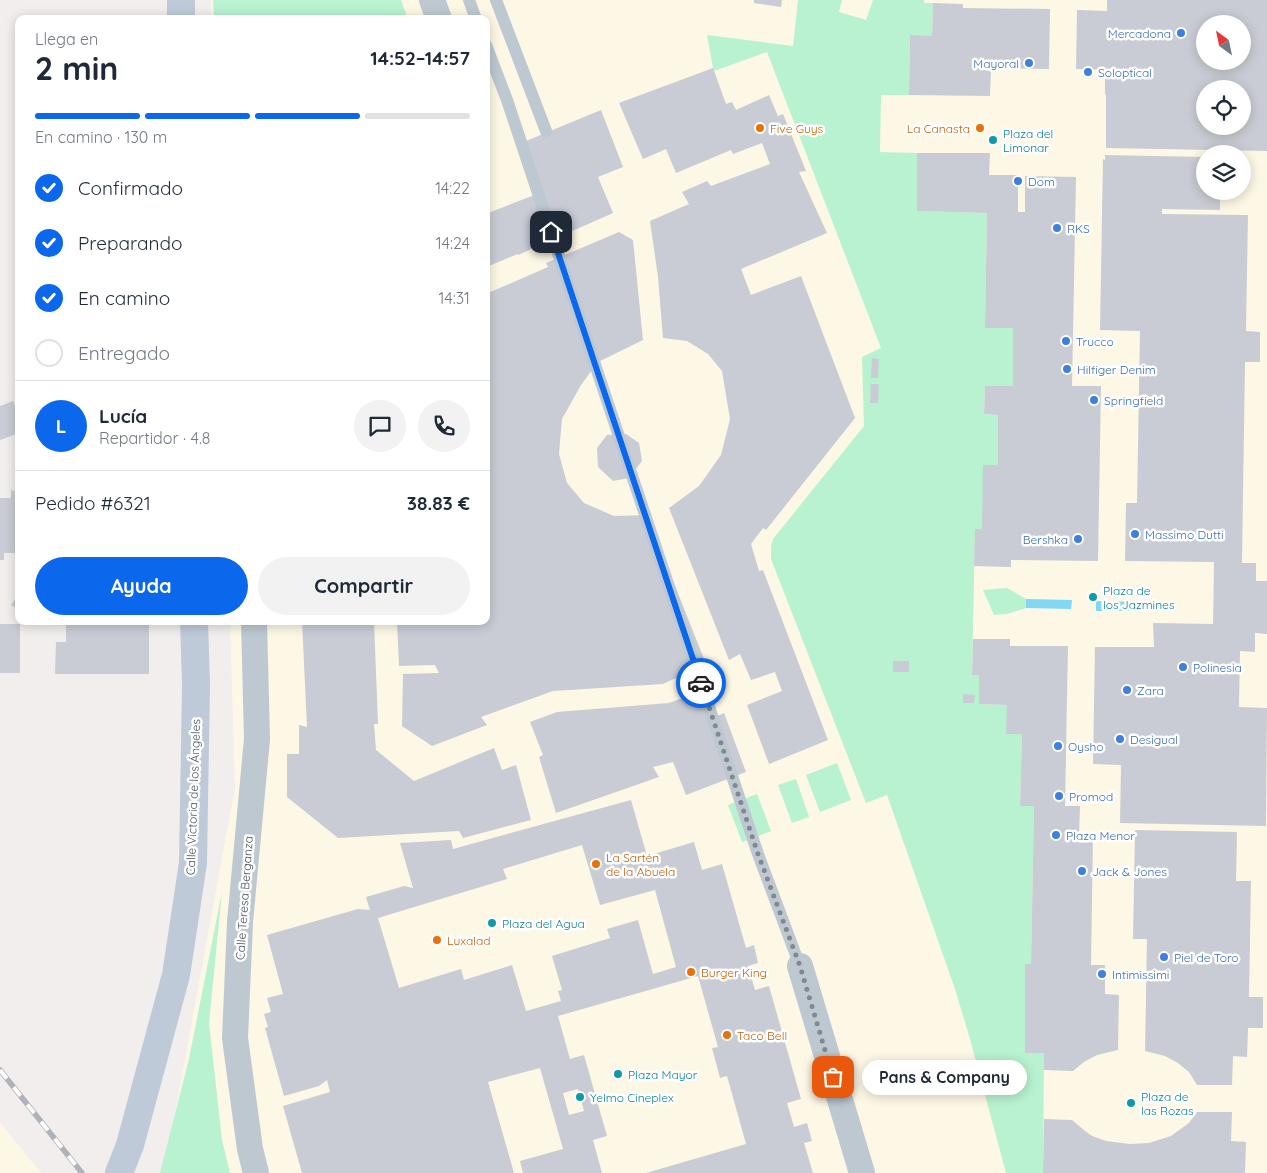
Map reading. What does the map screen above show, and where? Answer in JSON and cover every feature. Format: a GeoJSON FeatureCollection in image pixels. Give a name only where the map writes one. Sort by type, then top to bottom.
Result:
{"type":"FeatureCollection","features":[{"type":"Feature","properties":{"kind":"main road"},"geometry":{"type":"LineString","coordinates":[[181,0],[182,15]]}},
{"type":"Feature","properties":{"kind":"main road","name":"Calle Victoria de los Ángeles"},"geometry":{"type":"LineString","coordinates":[[119,1173],[130,1145],[176,975],[193,863],[196,684],[194,625]]}},
{"type":"Feature","properties":{"kind":"street"},"geometry":{"type":"LineString","coordinates":[[432,0],[438,15]]}},
{"type":"Feature","properties":{"kind":"street","name":"Calle Teresa Berganza"},"geometry":{"type":"LineString","coordinates":[[254,625],[257,739],[240,922],[235,1038],[250,1149],[256,1173]]}},
{"type":"Feature","properties":{"kind":"street"},"geometry":{"type":"LineString","coordinates":[[800,966],[862,1173]]}},
{"type":"Feature","properties":{"kind":"lane"},"geometry":{"type":"LineString","coordinates":[[469,0],[475,15]]}},
{"type":"Feature","properties":{"kind":"lane"},"geometry":{"type":"LineString","coordinates":[[496,0],[546,131]]}},
{"type":"Feature","properties":{"kind":"lane"},"geometry":{"type":"LineString","coordinates":[[490,55],[507,100],[758,854],[800,966]]}},
{"type":"Feature","properties":{"kind":"shaded area","name":"Plaza Mayor"},"geometry":{"type":"Polygon","coordinates":[[[211,0],[1267,0],[1267,1173],[164,1173],[235,787],[230,625],[490,625],[490,15],[211,15],[211,0]]]}},
{"type":"Feature","properties":{"kind":"shaded area"},"geometry":{"type":"Polygon","coordinates":[[[0,1122],[41,1173],[0,1173],[0,1122]]]}},
{"type":"Feature","properties":{"kind":"green space"},"geometry":{"type":"Polygon","coordinates":[[[213,0],[401,0],[407,15],[214,15],[213,0]]]}},
{"type":"Feature","properties":{"kind":"green space"},"geometry":{"type":"Polygon","coordinates":[[[798,0],[842,0],[839,12],[866,20],[873,0],[924,0],[924,3],[933,3],[932,36],[910,36],[909,95],[881,95],[880,152],[917,153],[917,211],[987,213],[985,327],[1013,328],[1013,386],[985,386],[984,414],[998,415],[998,465],[982,529],[975,529],[972,675],[979,675],[979,704],[1007,705],[1007,734],[1022,734],[1020,806],[1034,806],[1031,964],[1025,964],[1025,1052],[1044,1053],[1043,1173],[1006,1173],[955,989],[887,795],[866,803],[771,559],[773,539],[864,426],[862,357],[881,348],[767,52],[714,71],[713,68],[707,35],[793,46],[798,0]]]}},
{"type":"Feature","properties":{"kind":"green space"},"geometry":{"type":"Polygon","coordinates":[[[1007,588],[1026,599],[1026,608],[1007,614],[994,615],[983,590],[1007,588]]]}},
{"type":"Feature","properties":{"kind":"green space"},"geometry":{"type":"Polygon","coordinates":[[[837,763],[851,800],[820,812],[806,775],[837,763]]]}},
{"type":"Feature","properties":{"kind":"green space"},"geometry":{"type":"Polygon","coordinates":[[[796,779],[809,817],[792,823],[778,785],[796,779]]]}},
{"type":"Feature","properties":{"kind":"green space"},"geometry":{"type":"Polygon","coordinates":[[[757,794],[771,831],[742,842],[728,805],[757,794]]]}},
{"type":"Feature","properties":{"kind":"green space"},"geometry":{"type":"Polygon","coordinates":[[[222,892],[209,1023],[222,1140],[230,1173],[160,1173],[189,1059],[222,892]]]}},
{"type":"Feature","properties":{"kind":"water"},"geometry":{"type":"Polygon","coordinates":[[[1026,599],[1072,600],[1071,609],[1026,608],[1026,599]]]}},
{"type":"Feature","properties":{"kind":"water"},"geometry":{"type":"Polygon","coordinates":[[[1096,601],[1140,602],[1140,611],[1096,611],[1096,601]]]}},
{"type":"Feature","properties":{"kind":"building"},"geometry":{"type":"Polygon","coordinates":[[[754,0],[782,0],[781,7],[754,3],[754,0]]]}},
{"type":"Feature","properties":{"kind":"building"},"geometry":{"type":"Polygon","coordinates":[[[1107,0],[1267,0],[1267,151],[1251,151],[1251,145],[1196,145],[1196,150],[1106,148],[1105,70],[1076,69],[1077,10],[1107,11],[1107,0]]]}},
{"type":"Feature","properties":{"kind":"building"},"geometry":{"type":"Polygon","coordinates":[[[933,3],[963,4],[963,8],[1050,9],[1049,69],[991,68],[990,96],[909,95],[910,35],[932,36],[933,3]]]}},
{"type":"Feature","properties":{"kind":"building"},"geometry":{"type":"Polygon","coordinates":[[[713,68],[726,104],[732,102],[736,110],[769,95],[778,116],[783,114],[806,171],[799,172],[827,233],[741,269],[751,295],[801,276],[855,418],[766,530],[763,528],[751,544],[759,571],[763,570],[828,740],[769,764],[747,705],[782,691],[775,672],[751,680],[740,654],[729,660],[669,508],[699,486],[721,455],[730,419],[722,371],[708,354],[687,341],[663,338],[658,277],[650,221],[689,204],[682,192],[707,181],[711,186],[770,164],[762,143],[733,154],[731,150],[676,173],[666,149],[643,159],[619,103],[713,68]]]}},
{"type":"Feature","properties":{"kind":"building"},"geometry":{"type":"Polygon","coordinates":[[[601,110],[623,167],[598,177],[613,213],[490,265],[490,212],[542,192],[526,141],[601,110]]]}},
{"type":"Feature","properties":{"kind":"building"},"geometry":{"type":"Polygon","coordinates":[[[917,153],[990,153],[989,175],[1018,175],[1018,212],[1025,212],[1025,176],[1076,177],[1072,386],[1101,386],[1098,561],[1011,560],[1011,567],[974,566],[975,529],[982,529],[983,465],[998,465],[998,415],[984,414],[985,386],[1013,386],[1013,328],[985,328],[987,213],[917,211],[917,153]]]}},
{"type":"Feature","properties":{"kind":"building"},"geometry":{"type":"Polygon","coordinates":[[[1105,155],[1196,157],[1196,200],[1220,200],[1220,210],[1162,209],[1162,214],[1248,215],[1246,331],[1260,332],[1260,362],[1245,362],[1242,563],[1256,563],[1256,581],[1267,581],[1267,634],[1255,633],[1255,652],[1240,651],[1239,707],[1267,708],[1266,826],[1120,823],[1121,765],[1093,764],[1095,647],[1154,647],[1153,623],[1213,624],[1214,562],[1125,561],[1126,503],[1137,503],[1140,331],[1100,330],[1103,159],[1105,160],[1105,155]]]}},
{"type":"Feature","properties":{"kind":"building"},"geometry":{"type":"Polygon","coordinates":[[[619,232],[633,240],[643,340],[598,362],[581,385],[562,419],[559,454],[567,483],[584,503],[614,516],[647,515],[706,664],[663,684],[553,691],[481,717],[487,725],[432,746],[402,726],[403,674],[439,673],[435,665],[399,666],[397,625],[490,625],[490,292],[548,267],[546,263],[619,232]]]}},
{"type":"Feature","properties":{"kind":"building"},"geometry":{"type":"Polygon","coordinates":[[[872,358],[879,359],[878,378],[871,378],[872,358]]]}},
{"type":"Feature","properties":{"kind":"building"},"geometry":{"type":"Polygon","coordinates":[[[871,384],[879,384],[878,403],[870,403],[871,384]]]}},
{"type":"Feature","properties":{"kind":"building"},"geometry":{"type":"Polygon","coordinates":[[[13,401],[15,406],[15,434],[0,440],[0,406],[13,401]]]}},
{"type":"Feature","properties":{"kind":"building"},"geometry":{"type":"Polygon","coordinates":[[[626,434],[639,443],[642,461],[629,478],[613,481],[598,467],[597,448],[607,435],[626,434]]]}},
{"type":"Feature","properties":{"kind":"building"},"geometry":{"type":"Polygon","coordinates":[[[11,490],[15,492],[15,553],[4,553],[4,560],[0,560],[0,498],[11,498],[11,490]]]}},
{"type":"Feature","properties":{"kind":"building"},"geometry":{"type":"Polygon","coordinates":[[[15,599],[15,608],[11,605],[15,599]]]}},
{"type":"Feature","properties":{"kind":"building"},"geometry":{"type":"Polygon","coordinates":[[[0,624],[20,625],[20,673],[0,673],[0,624]]]}},
{"type":"Feature","properties":{"kind":"building"},"geometry":{"type":"Polygon","coordinates":[[[66,625],[149,625],[149,674],[55,674],[56,642],[66,642],[66,625]]]}},
{"type":"Feature","properties":{"kind":"building"},"geometry":{"type":"Polygon","coordinates":[[[302,625],[374,625],[378,724],[374,724],[376,750],[414,781],[494,748],[502,770],[516,765],[531,820],[463,838],[459,831],[338,838],[287,797],[287,754],[299,754],[299,725],[307,727],[302,625]]]}},
{"type":"Feature","properties":{"kind":"building"},"geometry":{"type":"Polygon","coordinates":[[[973,639],[1010,639],[1010,646],[1068,646],[1065,806],[1080,806],[1079,835],[1093,835],[1091,965],[1105,965],[1105,994],[1119,995],[1118,1050],[1097,1055],[1073,1071],[1044,1070],[1044,1053],[1025,1053],[1025,964],[1031,964],[1034,806],[1020,806],[1022,734],[1006,734],[1007,705],[979,704],[979,675],[972,675],[973,639]]]}},
{"type":"Feature","properties":{"kind":"building"},"geometry":{"type":"Polygon","coordinates":[[[893,661],[909,661],[909,672],[893,672],[893,661]]]}},
{"type":"Feature","properties":{"kind":"building"},"geometry":{"type":"Polygon","coordinates":[[[701,691],[712,718],[724,713],[746,772],[686,795],[673,762],[653,767],[659,777],[556,813],[539,757],[543,755],[530,722],[557,712],[669,703],[701,691]]]}},
{"type":"Feature","properties":{"kind":"building"},"geometry":{"type":"Polygon","coordinates":[[[963,694],[975,695],[974,703],[963,703],[963,694]]]}},
{"type":"Feature","properties":{"kind":"building"},"geometry":{"type":"Polygon","coordinates":[[[631,800],[647,856],[694,842],[702,870],[722,864],[746,948],[754,945],[758,963],[748,966],[755,990],[769,986],[801,1099],[787,1103],[794,1127],[807,1123],[812,1141],[804,1143],[813,1173],[646,1173],[746,1144],[727,1076],[720,1078],[712,1048],[718,1047],[698,976],[558,1016],[570,1059],[584,1055],[607,1136],[593,1140],[602,1173],[523,1173],[520,1161],[563,1149],[540,1068],[488,1082],[514,1173],[302,1173],[283,1106],[330,1092],[327,1080],[319,1086],[284,1096],[265,1028],[268,1027],[264,1014],[271,1012],[267,998],[283,994],[267,935],[358,909],[370,910],[366,897],[404,886],[413,888],[400,843],[451,840],[453,849],[631,800]],[[582,845],[503,869],[507,879],[378,918],[399,988],[461,969],[464,980],[512,965],[526,1011],[561,1001],[558,991],[562,990],[552,956],[610,938],[607,929],[638,920],[653,974],[676,967],[655,890],[600,905],[582,845]],[[578,1089],[563,1093],[569,1115],[584,1111],[578,1089]]]}},
{"type":"Feature","properties":{"kind":"building"},"geometry":{"type":"Polygon","coordinates":[[[1135,830],[1237,832],[1236,881],[1251,881],[1249,997],[1263,997],[1263,1028],[1248,1028],[1247,1057],[1233,1056],[1232,1085],[1197,1085],[1189,1072],[1178,1063],[1165,1056],[1145,1051],[1147,939],[1133,939],[1135,830]]]}},
{"type":"Feature","properties":{"kind":"building"},"geometry":{"type":"Polygon","coordinates":[[[1197,1112],[1232,1112],[1231,1141],[1246,1142],[1245,1173],[1043,1173],[1044,1119],[1072,1120],[1092,1136],[1106,1141],[1130,1144],[1149,1143],[1171,1136],[1189,1123],[1197,1112]]]}},
{"type":"Feature","properties":{"kind":"railway"},"geometry":{"type":"LineString","coordinates":[[0,1070],[82,1173]]}},
{"type":"Feature","properties":{"kind":"way so far"},"geometry":{"type":"LineString","coordinates":[[701,683],[758,854],[800,966],[833,1077]]}},
{"type":"Feature","properties":{"kind":"place","name":"Mercadona"},"geometry":{"type":"Point","coordinates":[1181,33]}},
{"type":"Feature","properties":{"kind":"place","name":"Mayoral"},"geometry":{"type":"Point","coordinates":[1029,63]}},
{"type":"Feature","properties":{"kind":"place","name":"Soloptical"},"geometry":{"type":"Point","coordinates":[1088,72]}},
{"type":"Feature","properties":{"kind":"place","name":"Five Guys"},"geometry":{"type":"Point","coordinates":[760,128]}},
{"type":"Feature","properties":{"kind":"place","name":"La Canasta"},"geometry":{"type":"Point","coordinates":[980,128]}},
{"type":"Feature","properties":{"kind":"place","name":"Plaza del Limonar"},"geometry":{"type":"Point","coordinates":[993,140]}},
{"type":"Feature","properties":{"kind":"place","name":"Dom"},"geometry":{"type":"Point","coordinates":[1018,181]}},
{"type":"Feature","properties":{"kind":"place","name":"RKS"},"geometry":{"type":"Point","coordinates":[1057,228]}},
{"type":"Feature","properties":{"kind":"place","name":"Trucco"},"geometry":{"type":"Point","coordinates":[1066,341]}},
{"type":"Feature","properties":{"kind":"place","name":"Hilfiger Denim"},"geometry":{"type":"Point","coordinates":[1067,369]}},
{"type":"Feature","properties":{"kind":"place","name":"Springfield"},"geometry":{"type":"Point","coordinates":[1094,400]}},
{"type":"Feature","properties":{"kind":"place","name":"Massimo Dutti"},"geometry":{"type":"Point","coordinates":[1135,534]}},
{"type":"Feature","properties":{"kind":"place","name":"Bershka"},"geometry":{"type":"Point","coordinates":[1078,539]}},
{"type":"Feature","properties":{"kind":"place","name":"Plaza de los Jazmines"},"geometry":{"type":"Point","coordinates":[1093,597]}},
{"type":"Feature","properties":{"kind":"place","name":"Polinesia"},"geometry":{"type":"Point","coordinates":[1183,667]}},
{"type":"Feature","properties":{"kind":"place","name":"Zara"},"geometry":{"type":"Point","coordinates":[1127,690]}},
{"type":"Feature","properties":{"kind":"place","name":"Desigual"},"geometry":{"type":"Point","coordinates":[1120,739]}},
{"type":"Feature","properties":{"kind":"place","name":"Oysho"},"geometry":{"type":"Point","coordinates":[1058,746]}},
{"type":"Feature","properties":{"kind":"place","name":"Promod"},"geometry":{"type":"Point","coordinates":[1059,796]}},
{"type":"Feature","properties":{"kind":"place","name":"Plaza Menor"},"geometry":{"type":"Point","coordinates":[1056,835]}},
{"type":"Feature","properties":{"kind":"place","name":"La Sartén de la Abuela"},"geometry":{"type":"Point","coordinates":[596,864]}},
{"type":"Feature","properties":{"kind":"place","name":"Jack & Jones"},"geometry":{"type":"Point","coordinates":[1082,871]}},
{"type":"Feature","properties":{"kind":"place","name":"Plaza del Agua"},"geometry":{"type":"Point","coordinates":[492,923]}},
{"type":"Feature","properties":{"kind":"place","name":"Luxalad"},"geometry":{"type":"Point","coordinates":[437,940]}},
{"type":"Feature","properties":{"kind":"place","name":"Piel de Toro"},"geometry":{"type":"Point","coordinates":[1164,957]}},
{"type":"Feature","properties":{"kind":"place","name":"Burger King"},"geometry":{"type":"Point","coordinates":[691,972]}},
{"type":"Feature","properties":{"kind":"place","name":"Intimissimi"},"geometry":{"type":"Point","coordinates":[1102,974]}},
{"type":"Feature","properties":{"kind":"place","name":"Taco Bell"},"geometry":{"type":"Point","coordinates":[727,1035]}},
{"type":"Feature","properties":{"kind":"place","name":"Plaza Mayor"},"geometry":{"type":"Point","coordinates":[618,1074]}},
{"type":"Feature","properties":{"kind":"place","name":"Pans & Company"},"geometry":{"type":"Point","coordinates":[833,1077]}},
{"type":"Feature","properties":{"kind":"place","name":"Yelmo Cineplex"},"geometry":{"type":"Point","coordinates":[580,1097]}},
{"type":"Feature","properties":{"kind":"place","name":"Plaza de las Rozas"},"geometry":{"type":"Point","coordinates":[1131,1103]}},
{"type":"Feature","properties":{"kind":"route"},"geometry":{"type":"LineString","coordinates":[[551,232],[701,683]]}}]}
